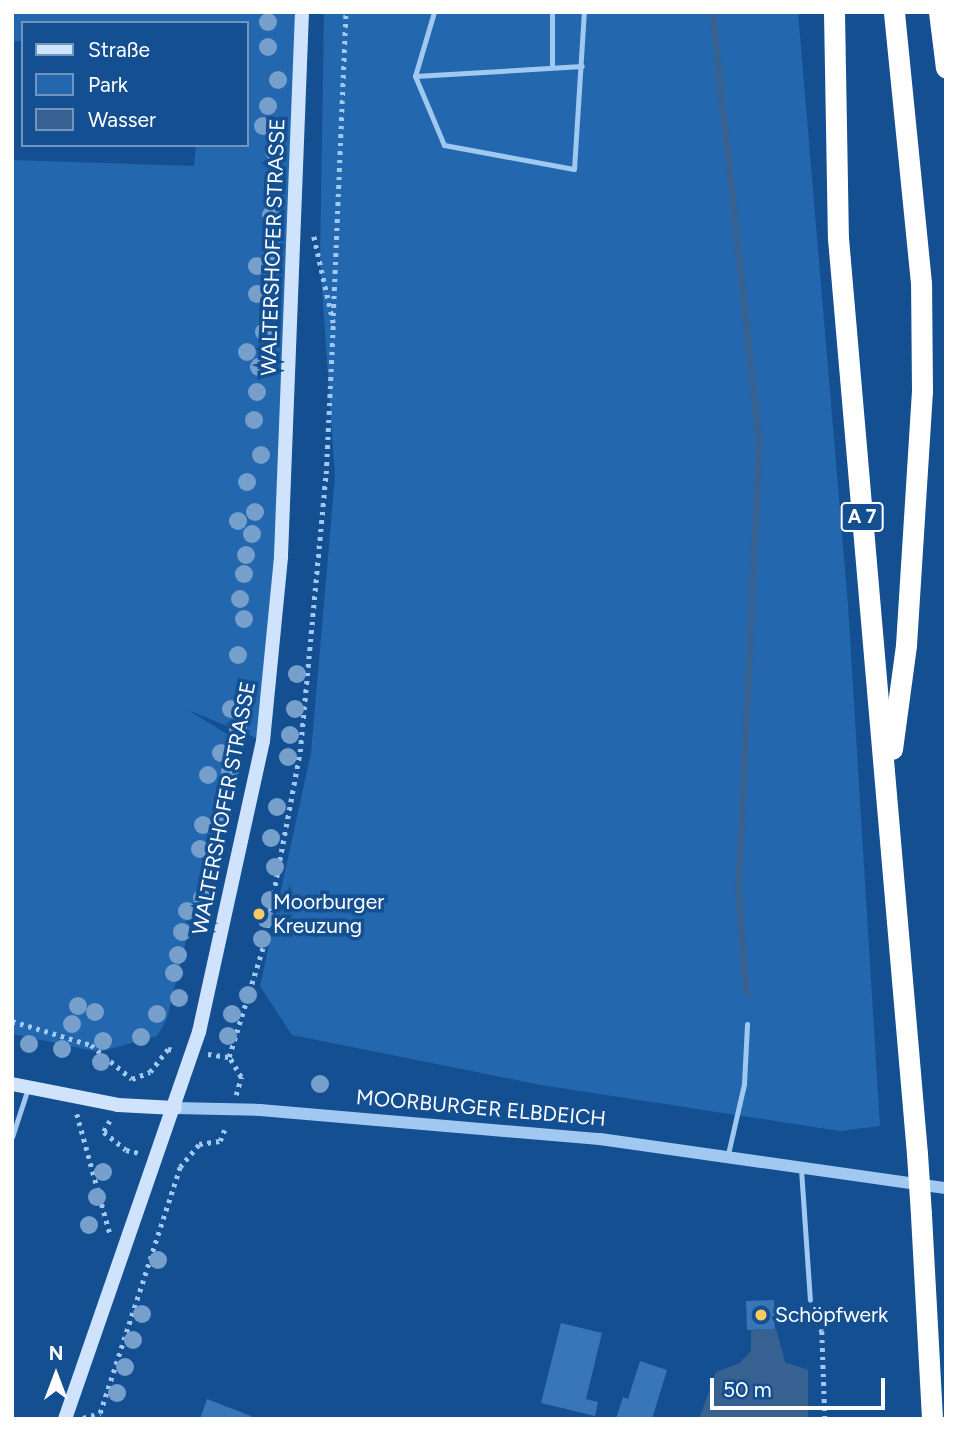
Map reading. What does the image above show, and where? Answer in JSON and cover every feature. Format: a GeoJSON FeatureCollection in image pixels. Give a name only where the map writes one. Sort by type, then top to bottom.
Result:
{"type":"FeatureCollection","features":[{"type":"Feature","properties":{"kind":"highway","name":"A 7"},"geometry":{"type":"LineString","coordinates":[[834,12],[838,238],[917,1154],[932,1419]]}},
{"type":"Feature","properties":{"kind":"highway","name":"A 7"},"geometry":{"type":"LineString","coordinates":[[887,796],[906,645],[922,391],[921,283],[894,12]]}},
{"type":"Feature","properties":{"kind":"highway"},"geometry":{"type":"LineString","coordinates":[[939,12],[946,68]]}},
{"type":"Feature","properties":{"kind":"main road","name":"WALTERSHOFER STRASSE"},"geometry":{"type":"LineString","coordinates":[[65,1419],[193,1052],[235,882],[263,741],[274,652],[291,358],[302,12]]}},
{"type":"Feature","properties":{"kind":"main road","name":"MOORBURGER ELBDEICH"},"geometry":{"type":"LineString","coordinates":[[12,1084],[118,1105],[175,1108]]}},
{"type":"Feature","properties":{"kind":"street","name":"MOORBURGER ELBDEICH"},"geometry":{"type":"LineString","coordinates":[[175,1108],[232,1108],[728,1154],[801,1169],[946,1188]]}},
{"type":"Feature","properties":{"kind":"lane"},"geometry":{"type":"LineString","coordinates":[[434,12],[415,76],[444,145],[574,169],[584,12]]}},
{"type":"Feature","properties":{"kind":"lane"},"geometry":{"type":"LineString","coordinates":[[552,12],[552,67]]}},
{"type":"Feature","properties":{"kind":"lane"},"geometry":{"type":"LineString","coordinates":[[415,76],[582,65]]}},
{"type":"Feature","properties":{"kind":"lane"},"geometry":{"type":"LineString","coordinates":[[728,1154],[744,1084],[747,1024]]}},
{"type":"Feature","properties":{"kind":"lane"},"geometry":{"type":"LineString","coordinates":[[12,1137],[29,1088]]}},
{"type":"Feature","properties":{"kind":"lane"},"geometry":{"type":"LineString","coordinates":[[801,1169],[810,1300]]}},
{"type":"Feature","properties":{"kind":"path"},"geometry":{"type":"LineString","coordinates":[[241,1077],[229,1057],[264,944],[300,752],[326,474],[346,12]]}},
{"type":"Feature","properties":{"kind":"path"},"geometry":{"type":"LineString","coordinates":[[310,224],[333,323]]}},
{"type":"Feature","properties":{"kind":"path"},"geometry":{"type":"LineString","coordinates":[[12,1021],[90,1045],[132,1079]]}},
{"type":"Feature","properties":{"kind":"path"},"geometry":{"type":"LineString","coordinates":[[180,1167],[126,1150],[104,1132],[132,1079],[149,1072],[168,1049],[229,1057]]}},
{"type":"Feature","properties":{"kind":"path"},"geometry":{"type":"LineString","coordinates":[[72,1097],[119,1267]]}},
{"type":"Feature","properties":{"kind":"path"},"geometry":{"type":"LineString","coordinates":[[82,1419],[100,1413],[180,1167],[199,1144],[220,1141],[232,1108]]}},
{"type":"Feature","properties":{"kind":"path"},"geometry":{"type":"LineString","coordinates":[[810,1300],[822,1331],[825,1419]]}},
{"type":"Feature","properties":{"kind":"green space"},"geometry":{"type":"Polygon","coordinates":[[[12,12],[302,12],[298,176],[263,741],[188,710],[235,739],[167,1019],[157,1036],[99,1052],[12,1034],[12,160],[194,166],[196,147],[248,147],[248,21],[21,21],[21,41],[12,41],[12,12]]]}},
{"type":"Feature","properties":{"kind":"green space"},"geometry":{"type":"Polygon","coordinates":[[[324,12],[798,12],[848,605],[880,1126],[840,1131],[541,1085],[292,1035],[260,986],[311,753],[335,476],[320,260],[324,12]]]}},
{"type":"Feature","properties":{"kind":"water"},"geometry":{"type":"Polygon","coordinates":[[[776,1329],[785,1362],[808,1370],[808,1419],[699,1419],[716,1372],[740,1363],[751,1351],[751,1330],[776,1329]]]}},
{"type":"Feature","properties":{"kind":"building","name":"Schöpfwerk"},"geometry":{"type":"Polygon","coordinates":[[[774,1300],[775,1329],[747,1330],[746,1301],[774,1300]]]}},
{"type":"Feature","properties":{"kind":"building"},"geometry":{"type":"Polygon","coordinates":[[[561,1323],[602,1333],[586,1399],[598,1402],[595,1416],[541,1403],[561,1323]]]}},
{"type":"Feature","properties":{"kind":"building"},"geometry":{"type":"Polygon","coordinates":[[[640,1361],[667,1370],[652,1419],[616,1419],[623,1397],[628,1399],[640,1361]]]}},
{"type":"Feature","properties":{"kind":"building"},"geometry":{"type":"Polygon","coordinates":[[[207,1399],[251,1416],[250,1419],[200,1419],[207,1399]]]}},
{"type":"Feature","properties":{"kind":"waterway"},"geometry":{"type":"LineString","coordinates":[[712,12],[759,443],[738,889],[746,993]]}},
{"type":"Feature","properties":{"kind":"place","name":"Moorburger Kreuzung"},"geometry":{"type":"Point","coordinates":[259,914]}},
{"type":"Feature","properties":{"kind":"place","name":"Schöpfwerk"},"geometry":{"type":"Point","coordinates":[761,1315]}}]}
